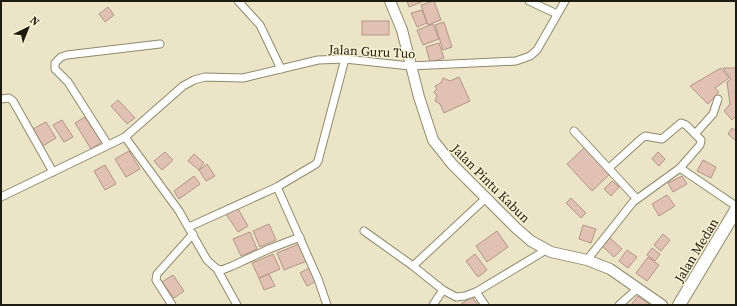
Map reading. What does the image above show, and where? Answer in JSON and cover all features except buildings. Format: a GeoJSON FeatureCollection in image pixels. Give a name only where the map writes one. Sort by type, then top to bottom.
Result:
{"type":"FeatureCollection","features":[{"type":"Feature","properties":{"kind":"main road","name":"Jalan Medan"},"geometry":{"type":"LineString","coordinates":[[679,305],[736,210]]}},
{"type":"Feature","properties":{"kind":"street"},"geometry":{"type":"LineString","coordinates":[[238,1],[260,25],[281,69]]}},
{"type":"Feature","properties":{"kind":"street","name":"Jalan Pintu Kabun"},"geometry":{"type":"LineString","coordinates":[[390,1],[402,30],[410,66],[433,140],[452,164],[516,228],[532,241],[551,252],[587,260],[610,269],[662,305]]}},
{"type":"Feature","properties":{"kind":"street"},"geometry":{"type":"LineString","coordinates":[[529,1],[557,14]]}},
{"type":"Feature","properties":{"kind":"street","name":"Jalan Guru Tuo"},"geometry":{"type":"LineString","coordinates":[[1,198],[125,137],[183,86],[194,80],[205,77],[243,78],[318,60],[345,59],[410,66],[524,59],[537,50],[565,1]]}},
{"type":"Feature","properties":{"kind":"street"},"geometry":{"type":"LineString","coordinates":[[108,145],[68,82],[55,69],[55,63],[61,57],[67,55],[160,44]]}},
{"type":"Feature","properties":{"kind":"street"},"geometry":{"type":"LineString","coordinates":[[189,227],[277,187],[313,167],[318,161],[345,59]]}},
{"type":"Feature","properties":{"kind":"street"},"geometry":{"type":"LineString","coordinates":[[1,99],[9,98],[13,101],[53,172]]}},
{"type":"Feature","properties":{"kind":"street"},"geometry":{"type":"LineString","coordinates":[[695,134],[713,114],[718,99]]}},
{"type":"Feature","properties":{"kind":"street"},"geometry":{"type":"LineString","coordinates":[[587,260],[636,198],[680,168],[700,145],[701,139],[686,125],[681,123],[662,139],[645,136],[609,168]]}},
{"type":"Feature","properties":{"kind":"street"},"geometry":{"type":"LineString","coordinates":[[574,131],[636,198]]}},
{"type":"Feature","properties":{"kind":"street"},"geometry":{"type":"LineString","coordinates":[[125,137],[189,227],[207,260],[217,269],[237,305]]}},
{"type":"Feature","properties":{"kind":"street"},"geometry":{"type":"LineString","coordinates":[[680,168],[736,206]]}},
{"type":"Feature","properties":{"kind":"street"},"geometry":{"type":"LineString","coordinates":[[277,187],[300,237],[327,305]]}},
{"type":"Feature","properties":{"kind":"street"},"geometry":{"type":"LineString","coordinates":[[412,266],[486,197]]}},
{"type":"Feature","properties":{"kind":"street"},"geometry":{"type":"LineString","coordinates":[[364,231],[443,290],[456,297],[465,296],[476,292],[546,250]]}},
{"type":"Feature","properties":{"kind":"street"},"geometry":{"type":"LineString","coordinates":[[172,305],[156,280],[157,274],[193,234]]}},
{"type":"Feature","properties":{"kind":"street"},"geometry":{"type":"LineString","coordinates":[[217,269],[222,270],[300,237]]}},
{"type":"Feature","properties":{"kind":"street"},"geometry":{"type":"LineString","coordinates":[[619,305],[638,288]]}},
{"type":"Feature","properties":{"kind":"street"},"geometry":{"type":"LineString","coordinates":[[433,305],[443,290]]}},
{"type":"Feature","properties":{"kind":"street"},"geometry":{"type":"LineString","coordinates":[[476,292],[485,305]]}}]}
